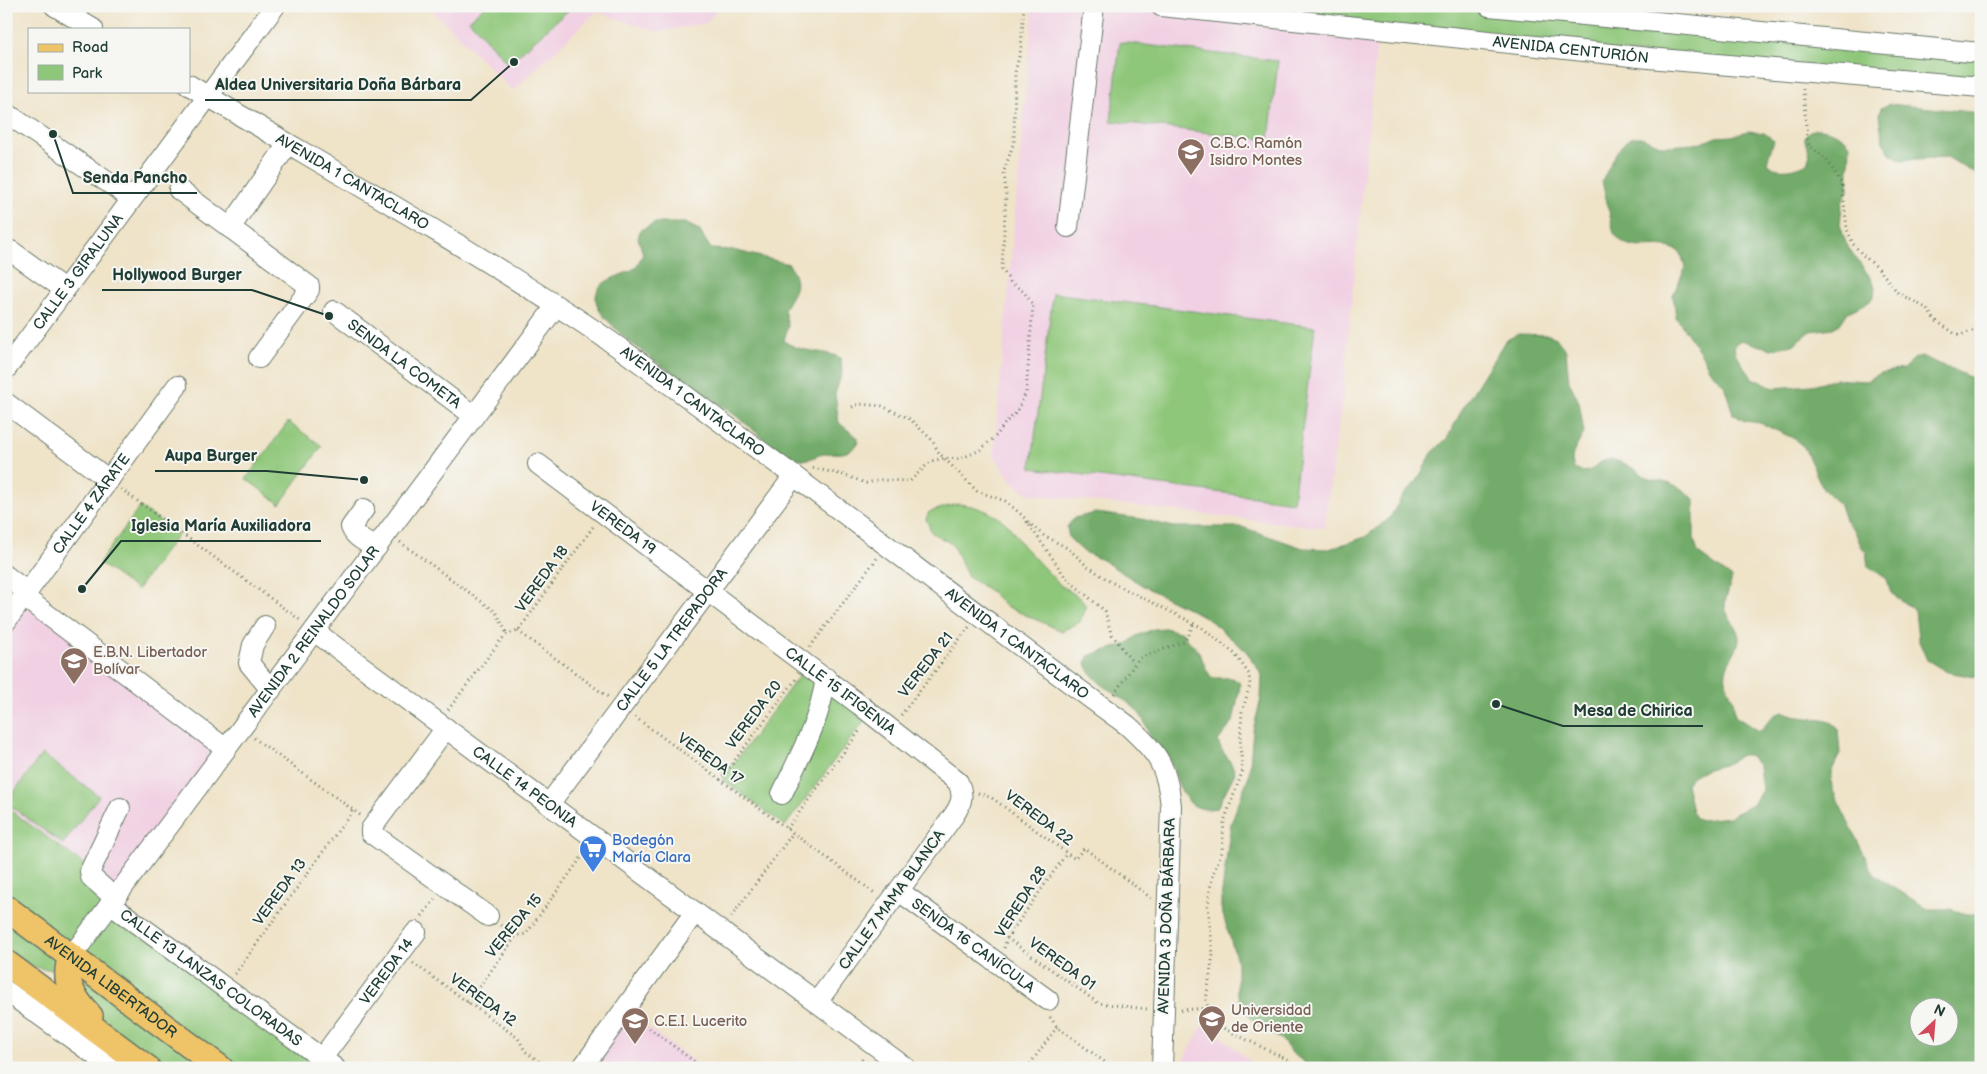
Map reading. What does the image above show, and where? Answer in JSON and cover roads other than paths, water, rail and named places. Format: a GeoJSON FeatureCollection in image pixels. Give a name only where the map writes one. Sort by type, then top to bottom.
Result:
{"type":"FeatureCollection","features":[{"type":"Feature","properties":{"kind":"main road","name":"AVENIDA LIBERTADOR"},"geometry":{"type":"LineString","coordinates":[[6,908],[220,1067]]}},
{"type":"Feature","properties":{"kind":"main road"},"geometry":{"type":"LineString","coordinates":[[6,948],[34,967],[46,970],[56,968],[72,956]]}},
{"type":"Feature","properties":{"kind":"main road"},"geometry":{"type":"LineString","coordinates":[[72,956],[67,969],[67,978],[74,999],[118,1059]]}},
{"type":"Feature","properties":{"kind":"main road"},"geometry":{"type":"LineString","coordinates":[[6,963],[118,1059],[147,1068]]}},
{"type":"Feature","properties":{"kind":"street"},"geometry":{"type":"LineString","coordinates":[[55,6],[91,28]]}},
{"type":"Feature","properties":{"kind":"street","name":"CALLE 3 GIRALUNA"},"geometry":{"type":"LineString","coordinates":[[6,369],[275,6]]}},
{"type":"Feature","properties":{"kind":"street"},"geometry":{"type":"LineString","coordinates":[[1068,227],[1094,6]]}},
{"type":"Feature","properties":{"kind":"street","name":"AVENIDA CENTURIÓN"},"geometry":{"type":"LineString","coordinates":[[1161,6],[1583,50],[1981,87]]}},
{"type":"Feature","properties":{"kind":"street"},"geometry":{"type":"LineString","coordinates":[[1489,6],[1587,11],[1981,53]]}},
{"type":"Feature","properties":{"kind":"street"},"geometry":{"type":"LineString","coordinates":[[1583,50],[1587,11]]}},
{"type":"Feature","properties":{"kind":"street","name":"AVENIDA 1 CANTACLARO"},"geometry":{"type":"LineString","coordinates":[[190,87],[420,222],[556,306],[620,349],[794,476],[1104,708],[1142,738],[1162,765]]}},
{"type":"Feature","properties":{"kind":"street"},"geometry":{"type":"LineString","coordinates":[[6,113],[131,198]]}},
{"type":"Feature","properties":{"kind":"street"},"geometry":{"type":"LineString","coordinates":[[230,228],[288,144]]}},
{"type":"Feature","properties":{"kind":"street"},"geometry":{"type":"LineString","coordinates":[[179,190],[310,288],[258,358]]}},
{"type":"Feature","properties":{"kind":"street"},"geometry":{"type":"LineString","coordinates":[[11,251],[64,290]]}},
{"type":"Feature","properties":{"kind":"street","name":"AVENIDA 2 REINALDO SOLAR"},"geometry":{"type":"LineString","coordinates":[[72,956],[556,306]]}},
{"type":"Feature","properties":{"kind":"street","name":"SENDA LA COMETA"},"geometry":{"type":"LineString","coordinates":[[334,312],[474,416]]}},
{"type":"Feature","properties":{"kind":"street","name":"CALLE 4 ZÁRATE"},"geometry":{"type":"LineString","coordinates":[[6,621],[177,386]]}},
{"type":"Feature","properties":{"kind":"street"},"geometry":{"type":"LineString","coordinates":[[6,403],[109,480]]}},
{"type":"Feature","properties":{"kind":"street","name":"VEREDA 19"},"geometry":{"type":"LineString","coordinates":[[538,464],[708,592]]}},
{"type":"Feature","properties":{"kind":"street","name":"CALLE 5 LA TREPADORA"},"geometry":{"type":"LineString","coordinates":[[549,804],[623,708],[794,476]]}},
{"type":"Feature","properties":{"kind":"street"},"geometry":{"type":"LineString","coordinates":[[364,509],[351,527],[353,531],[364,541],[382,540]]}},
{"type":"Feature","properties":{"kind":"street"},"geometry":{"type":"LineString","coordinates":[[6,576],[26,594],[226,749]]}},
{"type":"Feature","properties":{"kind":"street","name":"CALLE 15 IFIGENIA"},"geometry":{"type":"LineString","coordinates":[[708,592],[826,678],[951,774],[958,782],[962,794]]}},
{"type":"Feature","properties":{"kind":"street"},"geometry":{"type":"LineString","coordinates":[[265,626],[253,645],[249,663],[270,690]]}},
{"type":"Feature","properties":{"kind":"street","name":"CALLE 14 PEONIA"},"geometry":{"type":"LineString","coordinates":[[314,631],[906,1068]]}},
{"type":"Feature","properties":{"kind":"street"},"geometry":{"type":"LineString","coordinates":[[782,794],[816,722],[821,707],[826,678]]}},
{"type":"Feature","properties":{"kind":"street"},"geometry":{"type":"LineString","coordinates":[[442,726],[374,825],[371,833],[488,916]]}},
{"type":"Feature","properties":{"kind":"street","name":"AVENIDA 3 DOÑA BÁRBARA"},"geometry":{"type":"LineString","coordinates":[[1162,765],[1167,776],[1170,806],[1162,1068]]}},
{"type":"Feature","properties":{"kind":"street","name":"CALLE 7 MAMA BLANCA"},"geometry":{"type":"LineString","coordinates":[[817,1002],[954,815],[962,801],[962,794]]}},
{"type":"Feature","properties":{"kind":"street","name":"CALLE 13 LANZAS COLORADAS"},"geometry":{"type":"LineString","coordinates":[[120,808],[90,871],[91,877],[113,901],[225,988],[329,1063]]}},
{"type":"Feature","properties":{"kind":"street","name":"SENDA 16 CANÍCULA"},"geometry":{"type":"LineString","coordinates":[[895,898],[1001,966],[1048,1000]]}},
{"type":"Feature","properties":{"kind":"street"},"geometry":{"type":"LineString","coordinates":[[582,1068],[696,912]]}},
{"type":"Feature","properties":{"kind":"street","name":"VEREDA 14"},"geometry":{"type":"LineString","coordinates":[[329,1063],[400,953],[416,932]]}},
{"type":"Feature","properties":{"kind":"street"},"geometry":{"type":"LineString","coordinates":[[6,990],[118,1059]]}},
{"type":"Feature","properties":{"kind":"place","name":"Aldea Universitaria Doña Bárbara"},"geometry":{"type":"Point","coordinates":[514,62]}},
{"type":"Feature","properties":{"kind":"place","name":"Senda Pancho"},"geometry":{"type":"Point","coordinates":[53,134]}},
{"type":"Feature","properties":{"kind":"place","name":"C.B.C. Ramón Isidro Montes"},"geometry":{"type":"Point","coordinates":[1191,176]}},
{"type":"Feature","properties":{"kind":"place","name":"Hollywood Burger"},"geometry":{"type":"Point","coordinates":[329,316]}},
{"type":"Feature","properties":{"kind":"place","name":"Aupa Burger"},"geometry":{"type":"Point","coordinates":[364,480]}},
{"type":"Feature","properties":{"kind":"place","name":"Iglesia María Auxiliadora"},"geometry":{"type":"Point","coordinates":[82,589]}},
{"type":"Feature","properties":{"kind":"place","name":"E.B.N. Libertador Bolívar"},"geometry":{"type":"Point","coordinates":[74,685]}},
{"type":"Feature","properties":{"kind":"place","name":"Mesa de Chirica"},"geometry":{"type":"Point","coordinates":[1496,704]}},
{"type":"Feature","properties":{"kind":"place","name":"Bodegón María Clara"},"geometry":{"type":"Point","coordinates":[593,873]}},
{"type":"Feature","properties":{"kind":"place","name":"Universidad de Oriente"},"geometry":{"type":"Point","coordinates":[1212,1043]}},
{"type":"Feature","properties":{"kind":"place","name":"C.E.I. Lucerito"},"geometry":{"type":"Point","coordinates":[635,1045]}}]}
